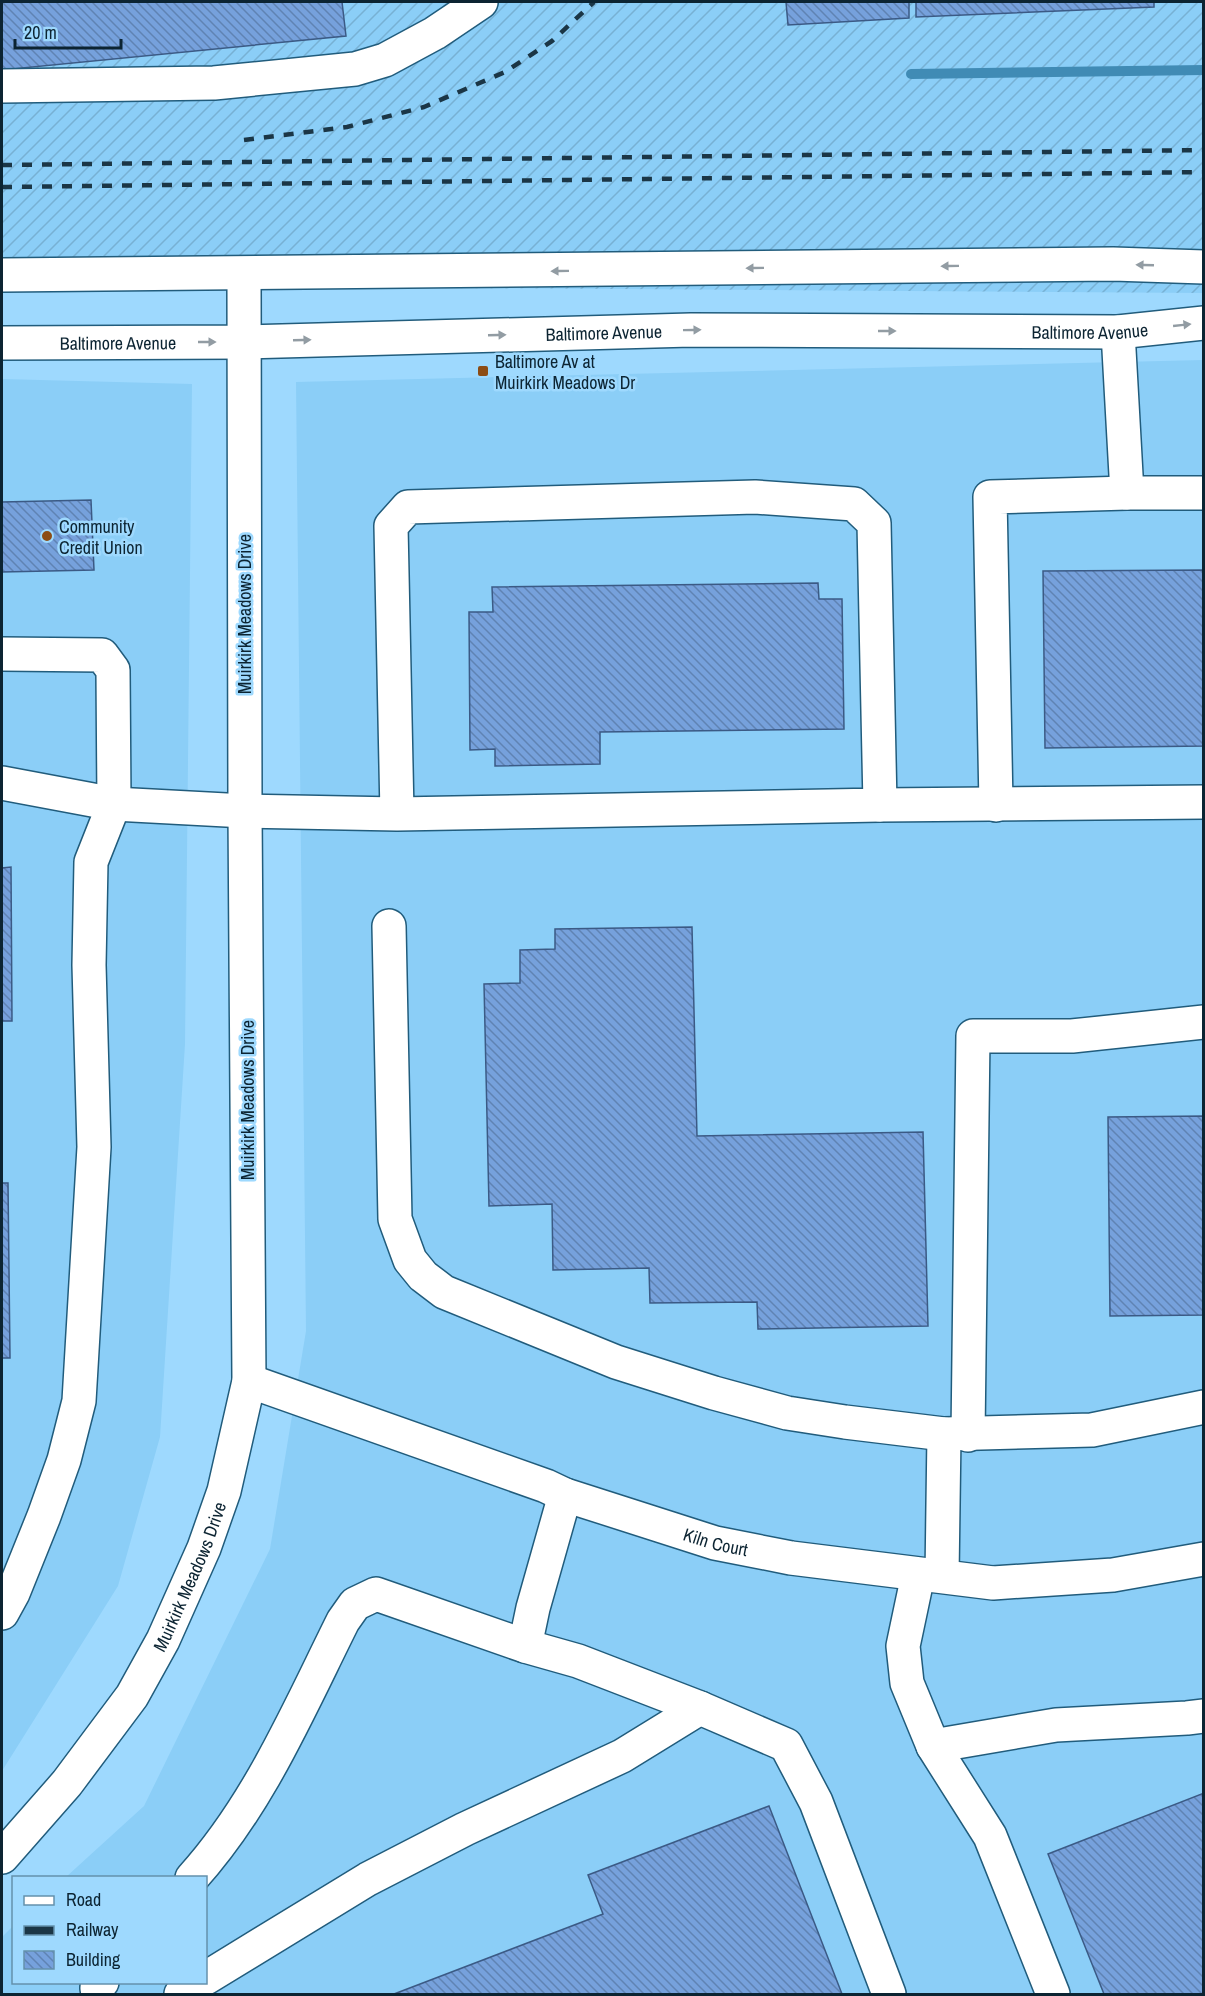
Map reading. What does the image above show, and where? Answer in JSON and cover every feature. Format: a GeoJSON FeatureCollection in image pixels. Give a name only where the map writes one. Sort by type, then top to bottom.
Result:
{"type":"FeatureCollection","features":[{"type":"Feature","properties":{"kind":"main road"},"geometry":{"type":"LineString","coordinates":[[2,86],[214,83],[355,69],[385,60],[435,33],[481,2]]}},
{"type":"Feature","properties":{"kind":"main road"},"geometry":{"type":"LineString","coordinates":[[2,275],[1113,264],[1203,267]]}},
{"type":"Feature","properties":{"kind":"main road","name":"Muirkirk Meadows Drive"},"geometry":{"type":"LineString","coordinates":[[2,1857],[67,1783],[132,1696],[163,1640],[204,1548],[224,1491],[249,1381],[244,274]]}},
{"type":"Feature","properties":{"kind":"main road","name":"Baltimore Avenue"},"geometry":{"type":"LineString","coordinates":[[2,343],[243,342],[691,330],[1118,332],[1203,323]]}},
{"type":"Feature","properties":{"kind":"main road"},"geometry":{"type":"LineString","coordinates":[[1118,332],[1127,493]]}},
{"type":"Feature","properties":{"kind":"main road"},"geometry":{"type":"LineString","coordinates":[[996,805],[990,497],[1203,493]]}},
{"type":"Feature","properties":{"kind":"main road"},"geometry":{"type":"LineString","coordinates":[[397,813],[391,526],[408,507],[755,497],[854,504],[874,523],[880,805]]}},
{"type":"Feature","properties":{"kind":"main road"},"geometry":{"type":"LineString","coordinates":[[2,654],[102,655],[113,670],[114,804],[90,862],[89,965],[94,1147],[79,1401],[64,1460],[44,1516],[13,1593],[2,1614]]}},
{"type":"Feature","properties":{"kind":"main road"},"geometry":{"type":"LineString","coordinates":[[2,783],[114,804],[245,811],[397,813],[1203,802]]}},
{"type":"Feature","properties":{"kind":"main road"},"geometry":{"type":"LineString","coordinates":[[389,926],[395,1219],[410,1260],[423,1276],[444,1292],[616,1362],[787,1413],[956,1434],[1092,1430],[1203,1407]]}},
{"type":"Feature","properties":{"kind":"main road"},"geometry":{"type":"LineString","coordinates":[[1053,1995],[990,1836],[933,1746],[907,1683],[903,1646],[930,1576],[956,1434],[973,1036],[1072,1036],[1203,1022]]}},
{"type":"Feature","properties":{"kind":"main road","name":"Kiln Court"},"geometry":{"type":"LineString","coordinates":[[249,1381],[546,1486],[565,1495],[714,1543],[791,1558],[993,1583],[1113,1575],[1203,1559]]}},
{"type":"Feature","properties":{"kind":"main road"},"geometry":{"type":"LineString","coordinates":[[525,1647],[532,1608],[565,1495]]}},
{"type":"Feature","properties":{"kind":"main road"},"geometry":{"type":"LineString","coordinates":[[194,1876],[236,1822],[268,1770],[343,1621],[355,1604],[376,1594],[525,1647],[578,1661],[700,1708],[786,1745],[816,1802],[889,1995]]}},
{"type":"Feature","properties":{"kind":"main road"},"geometry":{"type":"LineString","coordinates":[[207,1977],[368,1879],[465,1829],[622,1756],[700,1708]]}},
{"type":"Feature","properties":{"kind":"main road"},"geometry":{"type":"LineString","coordinates":[[933,1746],[1056,1725],[1203,1716]]}},
{"type":"Feature","properties":{"kind":"main road"},"geometry":{"type":"LineString","coordinates":[[181,1995],[198,1984]]}},
{"type":"Feature","properties":{"kind":"shaded area"},"geometry":{"type":"Polygon","coordinates":[[[2,2],[1203,2],[1203,293],[2,285],[2,2]]]}},
{"type":"Feature","properties":{"kind":"shaded area"},"geometry":{"type":"Polygon","coordinates":[[[1203,360],[1203,1994],[2,1994],[2,1937],[12,1927],[12,1984],[207,1984],[207,1876],[67,1876],[144,1806],[270,1549],[306,1331],[296,382],[1203,360]]]}},
{"type":"Feature","properties":{"kind":"shaded area"},"geometry":{"type":"Polygon","coordinates":[[[2,379],[192,384],[185,1044],[160,1437],[118,1586],[2,1771],[2,379]]]}},
{"type":"Feature","properties":{"kind":"building"},"geometry":{"type":"Polygon","coordinates":[[[2,2],[342,2],[346,36],[2,70],[2,2]]]}},
{"type":"Feature","properties":{"kind":"building"},"geometry":{"type":"Polygon","coordinates":[[[786,2],[909,2],[909,18],[788,25],[786,2]]]}},
{"type":"Feature","properties":{"kind":"building"},"geometry":{"type":"Polygon","coordinates":[[[916,2],[1154,2],[1154,7],[916,17],[916,2]]]}},
{"type":"Feature","properties":{"kind":"building","name":"Community Credit Union"},"geometry":{"type":"Polygon","coordinates":[[[91,500],[94,570],[2,572],[2,502],[91,500]]]}},
{"type":"Feature","properties":{"kind":"building"},"geometry":{"type":"Polygon","coordinates":[[[1204,570],[1204,746],[1045,748],[1043,571],[1204,570]]]}},
{"type":"Feature","properties":{"kind":"building"},"geometry":{"type":"Polygon","coordinates":[[[818,583],[819,599],[842,599],[844,729],[600,732],[600,764],[495,766],[495,749],[470,750],[469,612],[493,612],[492,587],[818,583]]]}},
{"type":"Feature","properties":{"kind":"building"},"geometry":{"type":"Polygon","coordinates":[[[11,867],[12,1021],[2,1021],[2,868],[11,867]]]}},
{"type":"Feature","properties":{"kind":"building"},"geometry":{"type":"Polygon","coordinates":[[[692,927],[697,1136],[923,1132],[928,1326],[758,1329],[757,1302],[650,1303],[649,1268],[553,1270],[552,1204],[489,1206],[484,984],[520,983],[520,950],[555,949],[555,929],[692,927]]]}},
{"type":"Feature","properties":{"kind":"building"},"geometry":{"type":"Polygon","coordinates":[[[1204,1116],[1204,1315],[1110,1316],[1108,1117],[1204,1116]]]}},
{"type":"Feature","properties":{"kind":"building"},"geometry":{"type":"Polygon","coordinates":[[[2,1183],[8,1183],[10,1358],[2,1358],[2,1183]]]}},
{"type":"Feature","properties":{"kind":"building"},"geometry":{"type":"Polygon","coordinates":[[[1204,1793],[1204,1994],[1104,1994],[1048,1854],[1204,1793]]]}},
{"type":"Feature","properties":{"kind":"building"},"geometry":{"type":"Polygon","coordinates":[[[769,1806],[842,1994],[394,1994],[603,1914],[588,1875],[769,1806]]]}},
{"type":"Feature","properties":{"kind":"waterway"},"geometry":{"type":"LineString","coordinates":[[911,74],[1204,70]]}},
{"type":"Feature","properties":{"kind":"railway"},"geometry":{"type":"LineString","coordinates":[[244,140],[347,127],[424,107],[505,72],[552,41],[594,2]]}},
{"type":"Feature","properties":{"kind":"railway"},"geometry":{"type":"LineString","coordinates":[[2,165],[1204,150]]}},
{"type":"Feature","properties":{"kind":"railway"},"geometry":{"type":"LineString","coordinates":[[2,187],[1204,172]]}},
{"type":"Feature","properties":{"kind":"place","name":"Baltimore Av at Muirkirk Meadows Dr"},"geometry":{"type":"Point","coordinates":[483,371]}},
{"type":"Feature","properties":{"kind":"place","name":"Community Credit Union"},"geometry":{"type":"Point","coordinates":[47,536]}}]}
